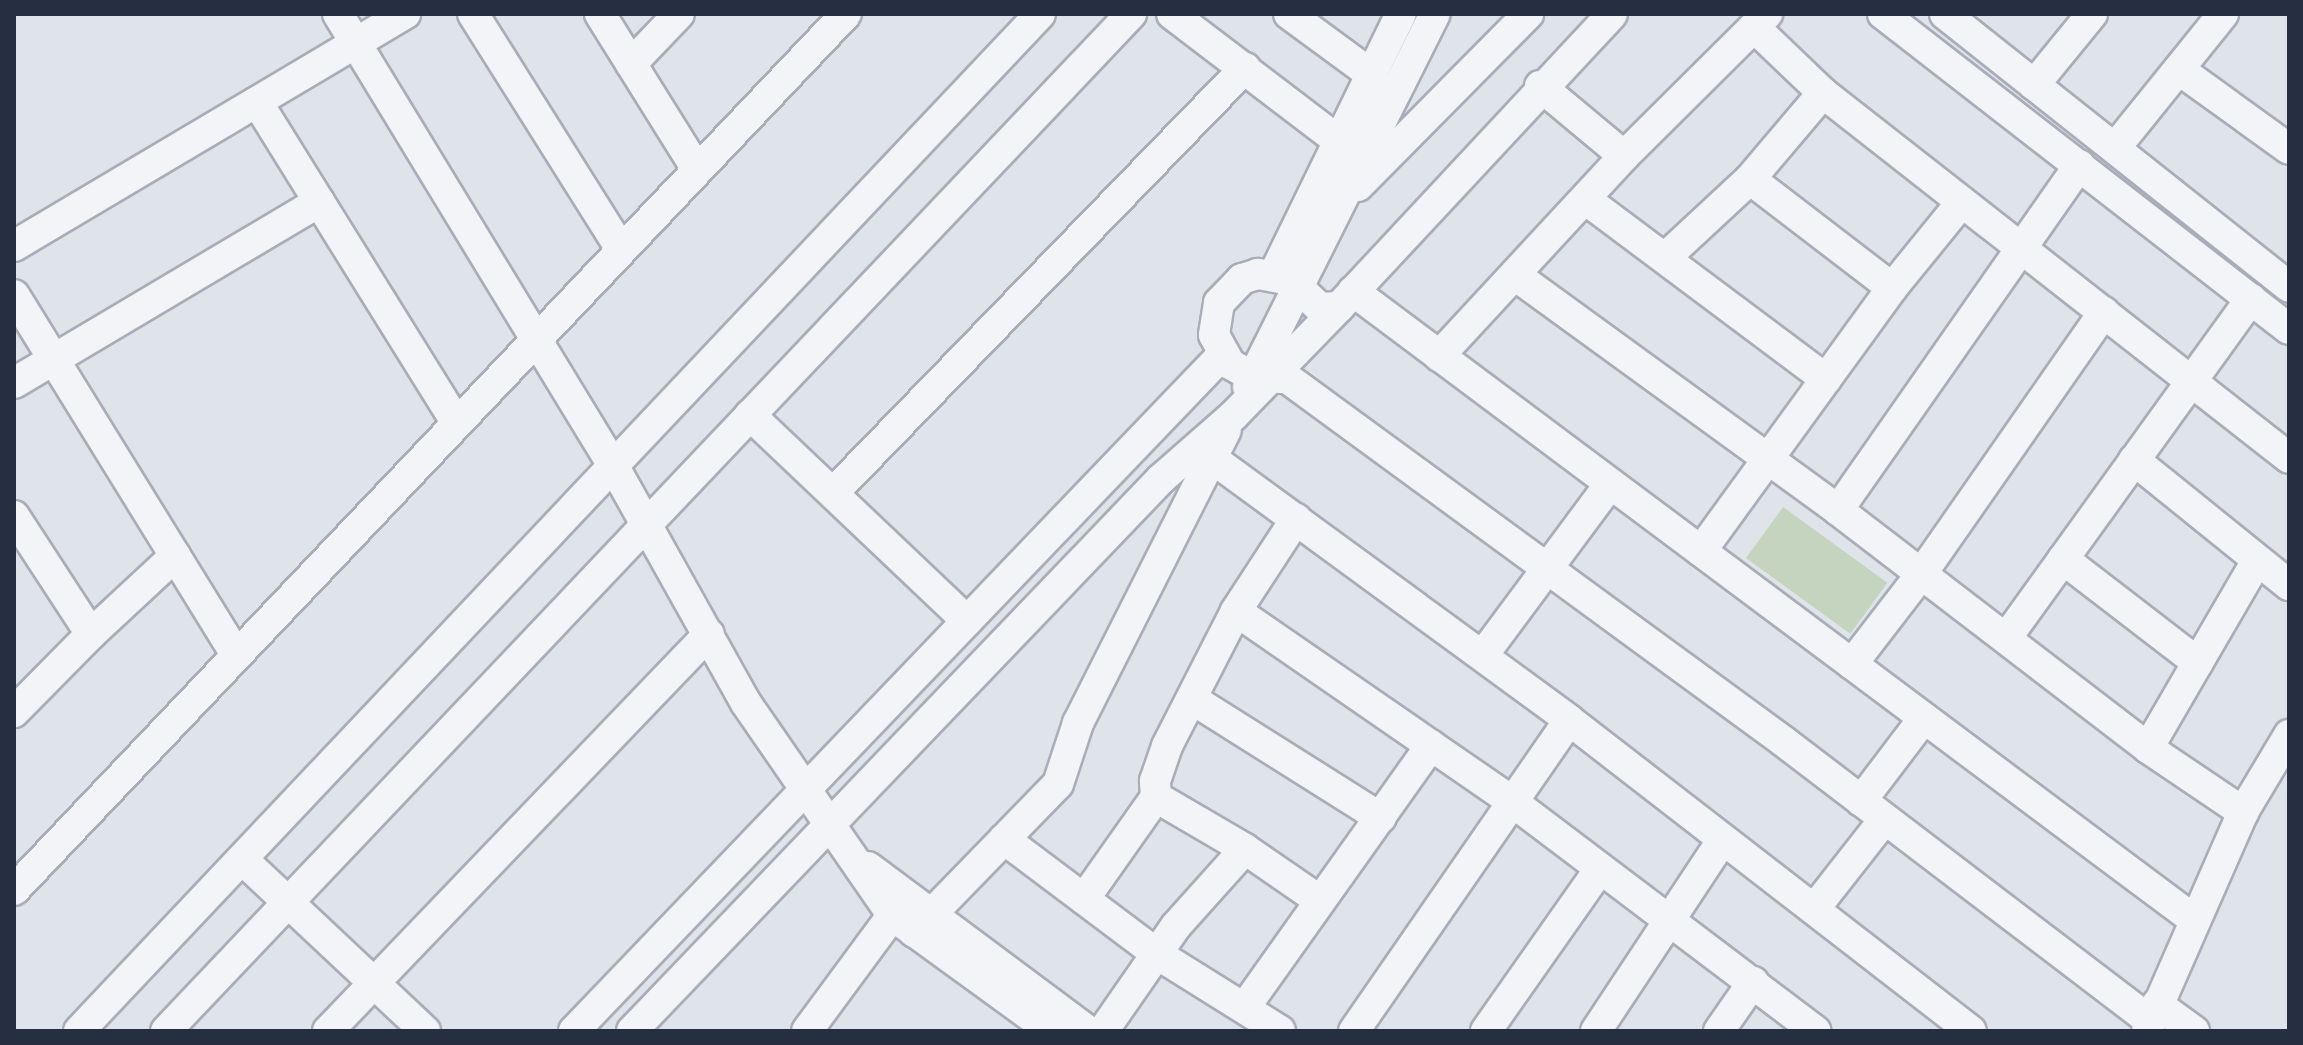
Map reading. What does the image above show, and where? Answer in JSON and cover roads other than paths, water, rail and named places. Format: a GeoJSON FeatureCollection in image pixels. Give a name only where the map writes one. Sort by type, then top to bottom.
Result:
{"type":"FeatureCollection","features":[{"type":"Feature","properties":{"kind":"street"},"geometry":{"type":"LineString","coordinates":[[338,14],[614,467],[746,703],[805,790],[859,861],[911,913],[1051,1031]]}},
{"type":"Feature","properties":{"kind":"street"},"geometry":{"type":"LineString","coordinates":[[14,246],[405,14]]}},
{"type":"Feature","properties":{"kind":"street"},"geometry":{"type":"LineString","coordinates":[[473,14],[621,249]]}},
{"type":"Feature","properties":{"kind":"street"},"geometry":{"type":"LineString","coordinates":[[600,14],[697,169]]}},
{"type":"Feature","properties":{"kind":"street"},"geometry":{"type":"LineString","coordinates":[[631,64],[679,14]]}},
{"type":"Feature","properties":{"kind":"street"},"geometry":{"type":"LineString","coordinates":[[14,890],[846,14]]}},
{"type":"Feature","properties":{"kind":"street"},"geometry":{"type":"LineString","coordinates":[[79,1031],[1040,14]]}},
{"type":"Feature","properties":{"kind":"street"},"geometry":{"type":"LineString","coordinates":[[166,1031],[1131,14]]}},
{"type":"Feature","properties":{"kind":"street"},"geometry":{"type":"LineString","coordinates":[[1172,14],[1339,141]]}},
{"type":"Feature","properties":{"kind":"street"},"geometry":{"type":"LineString","coordinates":[[1289,14],[1372,75]]}},
{"type":"Feature","properties":{"kind":"street"},"geometry":{"type":"LineString","coordinates":[[1263,375],[1286,280],[1339,141],[1401,14]]}},
{"type":"Feature","properties":{"kind":"street"},"geometry":{"type":"LineString","coordinates":[[1286,280],[1338,207],[1435,14]]}},
{"type":"Feature","properties":{"kind":"street"},"geometry":{"type":"LineString","coordinates":[[1338,207],[1528,14]]}},
{"type":"Feature","properties":{"kind":"street"},"geometry":{"type":"LineString","coordinates":[[820,1027],[911,913],[1004,839],[1058,784],[1078,723],[1234,415],[1263,375],[1346,299],[1540,86],[1612,14]]}},
{"type":"Feature","properties":{"kind":"street"},"geometry":{"type":"LineString","coordinates":[[1883,14],[2289,329]]}},
{"type":"Feature","properties":{"kind":"street"},"geometry":{"type":"LineString","coordinates":[[2034,85],[2092,14]]}},
{"type":"Feature","properties":{"kind":"street"},"geometry":{"type":"LineString","coordinates":[[2115,148],[2181,71],[2223,14]]}},
{"type":"Feature","properties":{"kind":"street"},"geometry":{"type":"LineString","coordinates":[[1956,17],[2034,85],[2287,282]]}},
{"type":"Feature","properties":{"kind":"street"},"geometry":{"type":"LineString","coordinates":[[1439,356],[1624,156],[1760,21],[1823,93],[2289,458]]}},
{"type":"Feature","properties":{"kind":"street"},"geometry":{"type":"LineString","coordinates":[[833,493],[1245,68]]}},
{"type":"Feature","properties":{"kind":"street"},"geometry":{"type":"LineString","coordinates":[[2181,71],[2289,149]]}},
{"type":"Feature","properties":{"kind":"street"},"geometry":{"type":"LineString","coordinates":[[1540,86],[1624,156]]}},
{"type":"Feature","properties":{"kind":"street"},"geometry":{"type":"LineString","coordinates":[[1666,257],[1750,179],[1823,93]]}},
{"type":"Feature","properties":{"kind":"street"},"geometry":{"type":"LineString","coordinates":[[257,102],[456,422]]}},
{"type":"Feature","properties":{"kind":"street"},"geometry":{"type":"LineString","coordinates":[[1838,510],[2080,165]]}},
{"type":"Feature","properties":{"kind":"street"},"geometry":{"type":"LineString","coordinates":[[1750,179],[1892,288]]}},
{"type":"Feature","properties":{"kind":"street"},"geometry":{"type":"LineString","coordinates":[[1585,199],[1826,379]]}},
{"type":"Feature","properties":{"kind":"street"},"geometry":{"type":"LineString","coordinates":[[14,383],[319,202]]}},
{"type":"Feature","properties":{"kind":"street"},"geometry":{"type":"LineString","coordinates":[[1701,551],[1772,460],[1892,288],[1961,203]]}},
{"type":"Feature","properties":{"kind":"street"},"geometry":{"type":"LineString","coordinates":[[1515,275],[1772,460],[2148,748],[2243,812]]}},
{"type":"Feature","properties":{"kind":"street"},"geometry":{"type":"LineString","coordinates":[[1346,299],[1320,308],[1286,280],[1242,279],[1219,303],[1214,335],[1222,355],[1263,375],[1287,378],[1324,404],[2151,1019],[2194,1031]]}},
{"type":"Feature","properties":{"kind":"street"},"geometry":{"type":"LineString","coordinates":[[14,295],[236,655]]}},
{"type":"Feature","properties":{"kind":"street"},"geometry":{"type":"LineString","coordinates":[[1346,299],[1439,356],[2193,919]]}},
{"type":"Feature","properties":{"kind":"street"},"geometry":{"type":"LineString","coordinates":[[2007,637],[2251,299]]}},
{"type":"Feature","properties":{"kind":"street"},"geometry":{"type":"LineString","coordinates":[[1852,664],[1922,573],[2104,312]]}},
{"type":"Feature","properties":{"kind":"street"},"geometry":{"type":"LineString","coordinates":[[574,1031],[1222,355]]}},
{"type":"Feature","properties":{"kind":"street"},"geometry":{"type":"LineString","coordinates":[[750,415],[967,621]]}},
{"type":"Feature","properties":{"kind":"street"},"geometry":{"type":"LineString","coordinates":[[632,1031],[1161,479],[1234,415]]}},
{"type":"Feature","properties":{"kind":"street"},"geometry":{"type":"LineString","coordinates":[[2134,460],[2289,585]]}},
{"type":"Feature","properties":{"kind":"street"},"geometry":{"type":"LineString","coordinates":[[1217,462],[1483,655],[1721,842],[1815,908],[1935,1021],[1971,1031]]}},
{"type":"Feature","properties":{"kind":"street"},"geometry":{"type":"LineString","coordinates":[[1483,655],[1610,484]]}},
{"type":"Feature","properties":{"kind":"street"},"geometry":{"type":"LineString","coordinates":[[14,516],[91,634]]}},
{"type":"Feature","properties":{"kind":"street"},"geometry":{"type":"LineString","coordinates":[[1084,899],[1156,797],[1159,763],[1236,611],[1296,519]]}},
{"type":"Feature","properties":{"kind":"street"},"geometry":{"type":"LineString","coordinates":[[15,708],[175,556]]}},
{"type":"Feature","properties":{"kind":"street"},"geometry":{"type":"LineString","coordinates":[[2063,559],[2198,663]]}},
{"type":"Feature","properties":{"kind":"street"},"geometry":{"type":"LineString","coordinates":[[2148,748],[2257,561]]}},
{"type":"Feature","properties":{"kind":"street"},"geometry":{"type":"LineString","coordinates":[[1236,611],[1514,803],[1815,1031]]}},
{"type":"Feature","properties":{"kind":"street"},"geometry":{"type":"LineString","coordinates":[[328,1031],[709,634]]}},
{"type":"Feature","properties":{"kind":"street"},"geometry":{"type":"LineString","coordinates":[[1192,699],[1381,818]]}},
{"type":"Feature","properties":{"kind":"street"},"geometry":{"type":"LineString","coordinates":[[1815,908],[1924,718]]}},
{"type":"Feature","properties":{"kind":"street"},"geometry":{"type":"LineString","coordinates":[[1354,1031],[1569,720]]}},
{"type":"Feature","properties":{"kind":"street"},"geometry":{"type":"LineString","coordinates":[[2151,1019],[2243,812],[2289,735]]}},
{"type":"Feature","properties":{"kind":"street"},"geometry":{"type":"LineString","coordinates":[[1245,1007],[1431,745]]}},
{"type":"Feature","properties":{"kind":"street"},"geometry":{"type":"LineString","coordinates":[[1156,797],[1245,849],[1319,900]]}},
{"type":"Feature","properties":{"kind":"street"},"geometry":{"type":"LineString","coordinates":[[1004,839],[1157,954],[1280,1031]]}},
{"type":"Feature","properties":{"kind":"street"},"geometry":{"type":"LineString","coordinates":[[1596,1031],[1672,921],[1721,842]]}},
{"type":"Feature","properties":{"kind":"street"},"geometry":{"type":"LineString","coordinates":[[1103,1031],[1157,954],[1245,849]]}},
{"type":"Feature","properties":{"kind":"street"},"geometry":{"type":"LineString","coordinates":[[242,859],[425,1031]]}},
{"type":"Feature","properties":{"kind":"street"},"geometry":{"type":"LineString","coordinates":[[1486,1031],[1599,870]]}},
{"type":"Feature","properties":{"kind":"street"},"geometry":{"type":"LineString","coordinates":[[911,913],[1088,1031]]}},
{"type":"Feature","properties":{"kind":"street"},"geometry":{"type":"LineString","coordinates":[[1719,1031],[1753,982]]}}]}
